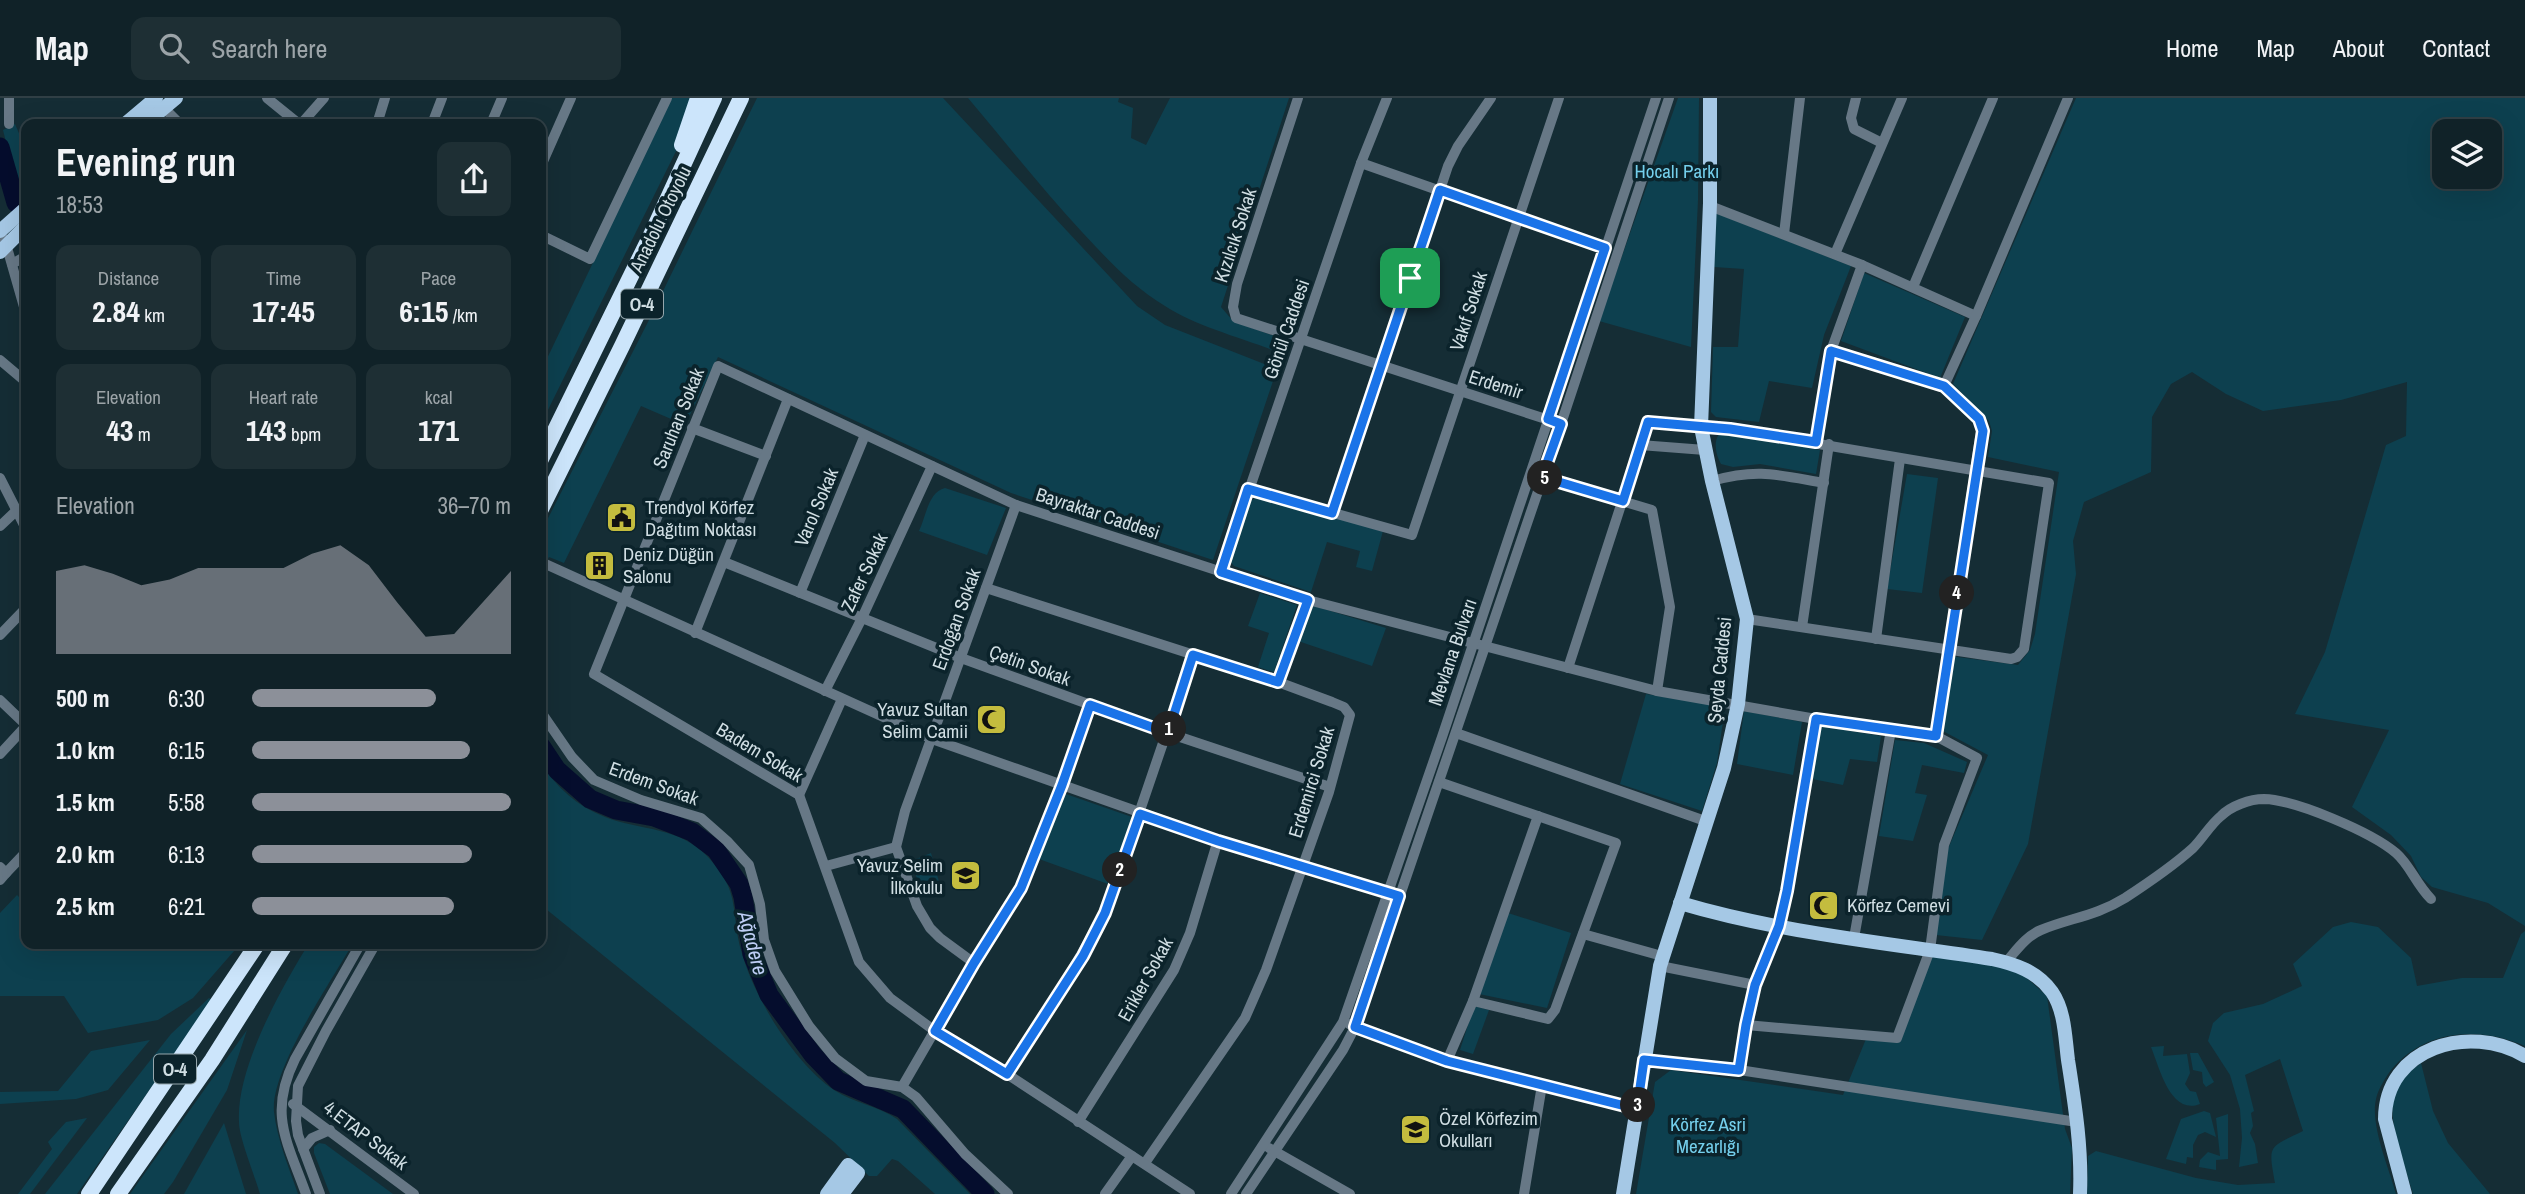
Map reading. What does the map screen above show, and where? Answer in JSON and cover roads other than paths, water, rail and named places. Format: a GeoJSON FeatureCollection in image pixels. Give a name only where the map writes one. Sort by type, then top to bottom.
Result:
{"type":"FeatureCollection","features":[{"type":"Feature","properties":{"kind":"highway"},"geometry":{"type":"LineString","coordinates":[[652,233],[698,98]]}},
{"type":"Feature","properties":{"kind":"highway","name":"Anadolu Otoyolu"},"geometry":{"type":"LineString","coordinates":[[546,449],[652,233],[714,98]]}},
{"type":"Feature","properties":{"kind":"highway","name":"Anadolu Otoyolu"},"geometry":{"type":"LineString","coordinates":[[546,499],[741,98]]}},
{"type":"Feature","properties":{"kind":"highway"},"geometry":{"type":"LineString","coordinates":[[622,346],[750,98]]}},
{"type":"Feature","properties":{"kind":"highway","name":"O-4"},"geometry":{"type":"LineString","coordinates":[[89,1194],[254,949]]}},
{"type":"Feature","properties":{"kind":"highway","name":"O-4"},"geometry":{"type":"LineString","coordinates":[[118,1194],[212,1060],[282,949]]}},
{"type":"Feature","properties":{"kind":"main road"},"geometry":{"type":"LineString","coordinates":[[133,119],[160,103],[176,98]]}},
{"type":"Feature","properties":{"kind":"main road","name":"Şeyda Caddesi"},"geometry":{"type":"LineString","coordinates":[[1623,1194],[1661,961],[1724,768],[1738,704],[1747,619],[1701,427],[1710,206],[1710,98]]}},
{"type":"Feature","properties":{"kind":"main road"},"geometry":{"type":"LineString","coordinates":[[149,119],[160,103]]}},
{"type":"Feature","properties":{"kind":"main road"},"geometry":{"type":"LineString","coordinates":[[2,240],[21,215]]}},
{"type":"Feature","properties":{"kind":"main road"},"geometry":{"type":"LineString","coordinates":[[2,240],[21,229]]}},
{"type":"Feature","properties":{"kind":"main road"},"geometry":{"type":"LineString","coordinates":[[1680,903],[1726,916],[1779,926],[2006,962],[2037,977],[2056,999],[2062,1014],[2081,1149],[2080,1194]]}},
{"type":"Feature","properties":{"kind":"main road"},"geometry":{"type":"LineString","coordinates":[[2405,1194],[2385,1119],[2391,1085],[2405,1066],[2428,1051],[2460,1042],[2495,1044],[2525,1056]]}},
{"type":"Feature","properties":{"kind":"main road"},"geometry":{"type":"LineString","coordinates":[[827,1194],[848,1165],[858,1173],[842,1194]]}},
{"type":"Feature","properties":{"kind":"street"},"geometry":{"type":"LineString","coordinates":[[9,98],[9,124]]}},
{"type":"Feature","properties":{"kind":"street"},"geometry":{"type":"LineString","coordinates":[[305,119],[324,98]]}},
{"type":"Feature","properties":{"kind":"street"},"geometry":{"type":"LineString","coordinates":[[379,119],[386,98]]}},
{"type":"Feature","properties":{"kind":"street"},"geometry":{"type":"LineString","coordinates":[[434,119],[442,98]]}},
{"type":"Feature","properties":{"kind":"street"},"geometry":{"type":"LineString","coordinates":[[493,119],[502,98]]}},
{"type":"Feature","properties":{"kind":"street"},"geometry":{"type":"LineString","coordinates":[[546,155],[571,98]]}},
{"type":"Feature","properties":{"kind":"street"},"geometry":{"type":"LineString","coordinates":[[546,237],[590,258],[667,98]]}},
{"type":"Feature","properties":{"kind":"street","name":"Kızılcık Sokak"},"geometry":{"type":"LineString","coordinates":[[1298,98],[1237,284],[1233,307],[1240,321],[1301,339]]}},
{"type":"Feature","properties":{"kind":"street","name":"Gönül Caddesi"},"geometry":{"type":"LineString","coordinates":[[1221,572],[1361,163],[1387,98]]}},
{"type":"Feature","properties":{"kind":"street"},"geometry":{"type":"LineString","coordinates":[[1248,489],[1332,513],[1440,190],[1458,146],[1491,98]]}},
{"type":"Feature","properties":{"kind":"street","name":"Vakıf Sokak"},"geometry":{"type":"LineString","coordinates":[[1332,513],[1412,535],[1559,98]]}},
{"type":"Feature","properties":{"kind":"street","name":"Mevlana Bulvarı"},"geometry":{"type":"LineString","coordinates":[[1231,1194],[1343,1022],[1656,98]]}},
{"type":"Feature","properties":{"kind":"street","name":"Mevlana Bulvarı"},"geometry":{"type":"LineString","coordinates":[[1246,1194],[1343,1050],[1355,1027],[1669,98]]}},
{"type":"Feature","properties":{"kind":"street"},"geometry":{"type":"LineString","coordinates":[[1784,234],[1800,98]]}},
{"type":"Feature","properties":{"kind":"street"},"geometry":{"type":"LineString","coordinates":[[1856,98],[1851,118],[1854,129],[1882,143]]}},
{"type":"Feature","properties":{"kind":"street"},"geometry":{"type":"LineString","coordinates":[[1835,254],[1902,98]]}},
{"type":"Feature","properties":{"kind":"street"},"geometry":{"type":"LineString","coordinates":[[1913,287],[1993,98]]}},
{"type":"Feature","properties":{"kind":"street"},"geometry":{"type":"LineString","coordinates":[[1944,386],[2068,98]]}},
{"type":"Feature","properties":{"kind":"street"},"geometry":{"type":"LineString","coordinates":[[273,100],[294,119]]}},
{"type":"Feature","properties":{"kind":"street"},"geometry":{"type":"LineString","coordinates":[[160,103],[175,119]]}},
{"type":"Feature","properties":{"kind":"street"},"geometry":{"type":"LineString","coordinates":[[1361,163],[1605,248]]}},
{"type":"Feature","properties":{"kind":"street"},"geometry":{"type":"LineString","coordinates":[[1710,206],[1862,265],[1976,316]]}},
{"type":"Feature","properties":{"kind":"street"},"geometry":{"type":"LineString","coordinates":[[2,240],[21,296]]}},
{"type":"Feature","properties":{"kind":"street"},"geometry":{"type":"LineString","coordinates":[[12,264],[21,259]]}},
{"type":"Feature","properties":{"kind":"street"},"geometry":{"type":"LineString","coordinates":[[1816,442],[1831,351],[1862,265]]}},
{"type":"Feature","properties":{"kind":"street","name":"Erdemir"},"geometry":{"type":"LineString","coordinates":[[1301,339],[1561,424]]}},
{"type":"Feature","properties":{"kind":"street"},"geometry":{"type":"LineString","coordinates":[[1746,1025],[1897,1038],[1930,950],[1944,845],[1978,758],[1936,736],[1982,424],[1944,386],[1831,351]]}},
{"type":"Feature","properties":{"kind":"street"},"geometry":{"type":"LineString","coordinates":[[0,359],[21,378]]}},
{"type":"Feature","properties":{"kind":"street","name":"Bayraktar Caddesi"},"geometry":{"type":"LineString","coordinates":[[718,366],[1016,505],[1308,600],[1657,691],[1816,719],[1936,736]]}},
{"type":"Feature","properties":{"kind":"street","name":"Saruhan Sokak"},"geometry":{"type":"LineString","coordinates":[[622,600],[718,366]]}},
{"type":"Feature","properties":{"kind":"street"},"geometry":{"type":"LineString","coordinates":[[695,633],[788,399]]}},
{"type":"Feature","properties":{"kind":"street"},"geometry":{"type":"LineString","coordinates":[[1568,668],[1648,422],[1730,429],[1816,442],[1900,459],[2049,483],[2021,653],[2011,659],[1747,619]]}},
{"type":"Feature","properties":{"kind":"street"},"geometry":{"type":"LineString","coordinates":[[692,428],[766,456]]}},
{"type":"Feature","properties":{"kind":"street","name":"Varol Sokak"},"geometry":{"type":"LineString","coordinates":[[800,593],[865,435]]}},
{"type":"Feature","properties":{"kind":"street"},"geometry":{"type":"LineString","coordinates":[[1802,628],[1829,444]]}},
{"type":"Feature","properties":{"kind":"street"},"geometry":{"type":"LineString","coordinates":[[1640,445],[1705,450]]}},
{"type":"Feature","properties":{"kind":"street"},"geometry":{"type":"LineString","coordinates":[[1876,639],[1900,459]]}},
{"type":"Feature","properties":{"kind":"street","name":"Zafer Sokak"},"geometry":{"type":"LineString","coordinates":[[825,691],[932,466]]}},
{"type":"Feature","properties":{"kind":"street"},"geometry":{"type":"LineString","coordinates":[[1712,481],[1747,472],[1760,472],[1824,483]]}},
{"type":"Feature","properties":{"kind":"street"},"geometry":{"type":"LineString","coordinates":[[1542,477],[1652,510],[1670,597],[1657,691]]}},
{"type":"Feature","properties":{"kind":"street"},"geometry":{"type":"LineString","coordinates":[[0,478],[21,518]]}},
{"type":"Feature","properties":{"kind":"street","name":"Erdoğan Sokak"},"geometry":{"type":"LineString","coordinates":[[896,846],[905,811],[1016,505]]}},
{"type":"Feature","properties":{"kind":"street"},"geometry":{"type":"LineString","coordinates":[[0,526],[17,510]]}},
{"type":"Feature","properties":{"kind":"street","name":"Çetin Sokak"},"geometry":{"type":"LineString","coordinates":[[724,562],[961,658],[1168,733],[1330,787]]}},
{"type":"Feature","properties":{"kind":"street"},"geometry":{"type":"LineString","coordinates":[[546,564],[932,739],[1218,841],[1399,896]]}},
{"type":"Feature","properties":{"kind":"street","name":"Erdemirci Sokak"},"geometry":{"type":"LineString","coordinates":[[986,588],[1278,682],[1344,707],[1350,715],[1330,787],[1303,866],[1266,970],[1245,1018],[1145,1163]]}},
{"type":"Feature","properties":{"kind":"street","name":"Badem Sokak"},"geometry":{"type":"LineString","coordinates":[[622,600],[594,674],[799,795],[859,962],[890,998],[935,1031],[1007,1074],[1190,1194]]}},
{"type":"Feature","properties":{"kind":"street"},"geometry":{"type":"LineString","coordinates":[[1278,682],[1308,600]]}},
{"type":"Feature","properties":{"kind":"street"},"geometry":{"type":"LineString","coordinates":[[0,635],[21,613]]}},
{"type":"Feature","properties":{"kind":"street"},"geometry":{"type":"LineString","coordinates":[[1007,1074],[1070,977],[1105,913],[1193,655]]}},
{"type":"Feature","properties":{"kind":"street"},"geometry":{"type":"LineString","coordinates":[[799,795],[842,699]]}},
{"type":"Feature","properties":{"kind":"street"},"geometry":{"type":"LineString","coordinates":[[0,700],[21,721]]}},
{"type":"Feature","properties":{"kind":"street"},"geometry":{"type":"LineString","coordinates":[[1008,1194],[956,1145],[924,1105],[902,1087],[1021,888],[1090,705]]}},
{"type":"Feature","properties":{"kind":"street","name":"Erdem Sokak"},"geometry":{"type":"LineString","coordinates":[[546,719],[572,757],[594,780],[641,800],[701,818],[727,841],[748,864],[760,904],[764,940],[775,971],[808,1026],[835,1058],[866,1081],[902,1087]]}},
{"type":"Feature","properties":{"kind":"street"},"geometry":{"type":"LineString","coordinates":[[1739,1070],[1755,985],[1779,926],[1787,891],[1816,719]]}},
{"type":"Feature","properties":{"kind":"street"},"geometry":{"type":"LineString","coordinates":[[1854,938],[1891,730]]}},
{"type":"Feature","properties":{"kind":"street"},"geometry":{"type":"LineString","coordinates":[[0,754],[21,731]]}},
{"type":"Feature","properties":{"kind":"street"},"geometry":{"type":"LineString","coordinates":[[1456,733],[1708,821]]}},
{"type":"Feature","properties":{"kind":"street"},"geometry":{"type":"LineString","coordinates":[[1439,782],[1616,843],[1555,1010],[1548,1019],[1473,1001]]}},
{"type":"Feature","properties":{"kind":"street"},"geometry":{"type":"LineString","coordinates":[[2006,962],[2040,930],[2089,916],[2126,898],[2195,846],[2221,815],[2244,803],[2262,799],[2278,800],[2334,820],[2390,848],[2399,855],[2415,881],[2431,898]]}},
{"type":"Feature","properties":{"kind":"street"},"geometry":{"type":"LineString","coordinates":[[1447,1061],[1473,1001],[1538,817]]}},
{"type":"Feature","properties":{"kind":"street","name":"Erikler Sokak"},"geometry":{"type":"LineString","coordinates":[[1078,1122],[1174,970],[1190,933],[1218,841]]}},
{"type":"Feature","properties":{"kind":"street"},"geometry":{"type":"LineString","coordinates":[[826,866],[896,846],[924,919],[940,938],[974,963]]}},
{"type":"Feature","properties":{"kind":"street"},"geometry":{"type":"LineString","coordinates":[[2,874],[21,857]]}},
{"type":"Feature","properties":{"kind":"street"},"geometry":{"type":"LineString","coordinates":[[1583,934],[1661,961],[1755,985]]}},
{"type":"Feature","properties":{"kind":"street"},"geometry":{"type":"LineString","coordinates":[[306,1194],[283,1130],[280,1101],[286,1077],[295,1059],[358,949]]}},
{"type":"Feature","properties":{"kind":"street"},"geometry":{"type":"LineString","coordinates":[[320,1194],[296,1121],[298,1086],[373,949]]}},
{"type":"Feature","properties":{"kind":"street"},"geometry":{"type":"LineString","coordinates":[[1343,1022],[1447,1061],[1637,1109]]}},
{"type":"Feature","properties":{"kind":"street"},"geometry":{"type":"LineString","coordinates":[[1644,1060],[1739,1070],[2077,1122]]}},
{"type":"Feature","properties":{"kind":"street"},"geometry":{"type":"LineString","coordinates":[[1524,1194],[1542,1085]]}},
{"type":"Feature","properties":{"kind":"street"},"geometry":{"type":"LineString","coordinates":[[280,1101],[296,1105]]}},
{"type":"Feature","properties":{"kind":"street","name":"4.ETAP Sokak"},"geometry":{"type":"LineString","coordinates":[[296,1105],[414,1194]]}},
{"type":"Feature","properties":{"kind":"street"},"geometry":{"type":"LineString","coordinates":[[303,1149],[312,1138],[330,1130]]}},
{"type":"Feature","properties":{"kind":"street"},"geometry":{"type":"LineString","coordinates":[[1264,1145],[1350,1194]]}},
{"type":"Feature","properties":{"kind":"street"},"geometry":{"type":"LineString","coordinates":[[1105,1194],[1132,1156]]}},
{"type":"Feature","properties":{"kind":"waterway","name":"Ağadere"},"geometry":{"type":"LineString","coordinates":[[0,147],[16,203]]}},
{"type":"Feature","properties":{"kind":"waterway","name":"Ağadere"},"geometry":{"type":"LineString","coordinates":[[546,754],[557,770],[590,799],[616,810],[654,817],[692,832],[716,850],[739,884],[752,954],[769,995],[813,1055],[838,1081],[903,1109],[985,1194]]}},
{"type":"Feature","properties":{"kind":"place","name":"Trendyol Körfez Dağıtım Noktası"},"geometry":{"type":"Point","coordinates":[622,518]}},
{"type":"Feature","properties":{"kind":"place","name":"Deniz Düğün Salonu"},"geometry":{"type":"Point","coordinates":[600,565]}},
{"type":"Feature","properties":{"kind":"place","name":"Yavuz Sultan Selim Camii"},"geometry":{"type":"Point","coordinates":[991,720]}},
{"type":"Feature","properties":{"kind":"place","name":"Yavuz Selim İlkokulu"},"geometry":{"type":"Point","coordinates":[966,876]}},
{"type":"Feature","properties":{"kind":"place","name":"Körfez Cemevi"},"geometry":{"type":"Point","coordinates":[1824,905]}},
{"type":"Feature","properties":{"kind":"place","name":"Özel Körfezim Okulları"},"geometry":{"type":"Point","coordinates":[1416,1129]}},
{"type":"Feature","properties":{"kind":"park label","name":"Hocalı Parkı"},"geometry":{"type":"Point","coordinates":[1677,171]}},
{"type":"Feature","properties":{"kind":"park label","name":"Körfez Asri Mezarlığı"},"geometry":{"type":"Point","coordinates":[1708,1135]}}]}
